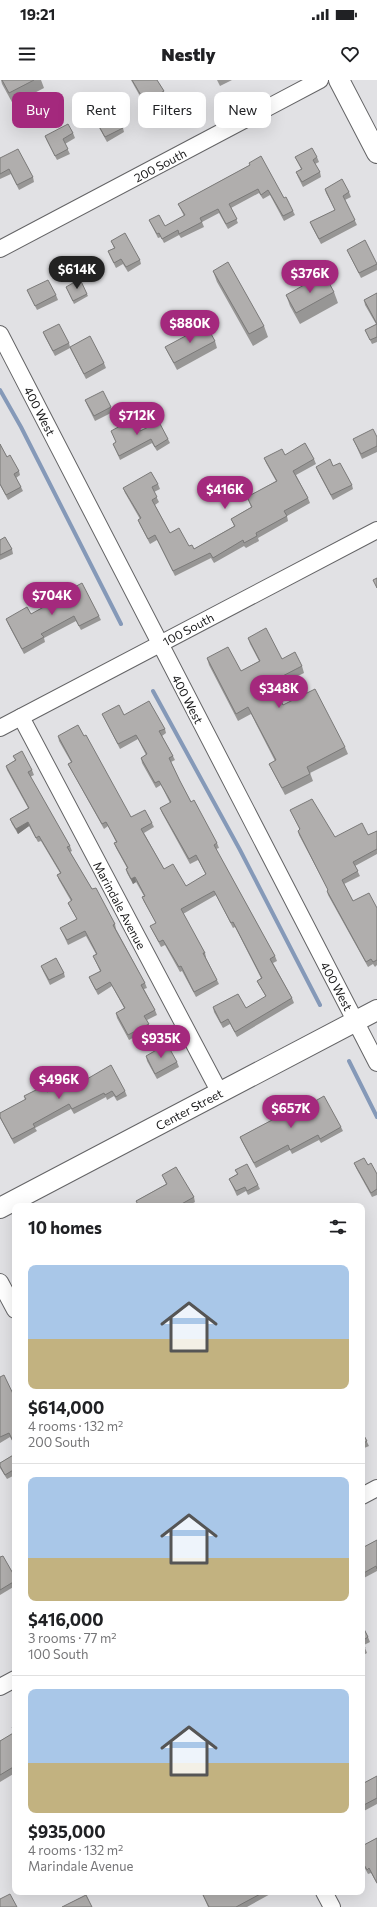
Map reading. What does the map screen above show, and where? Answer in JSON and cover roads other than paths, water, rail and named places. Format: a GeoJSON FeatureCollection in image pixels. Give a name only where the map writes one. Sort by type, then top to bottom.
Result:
{"type":"FeatureCollection","features":[{"type":"Feature","properties":{"kind":"street","name":"200 South"},"geometry":{"type":"LineString","coordinates":[[0,249],[320,80]]}},
{"type":"Feature","properties":{"kind":"street"},"geometry":{"type":"LineString","coordinates":[[339,80],[377,153]]}},
{"type":"Feature","properties":{"kind":"street","name":"400 West"},"geometry":{"type":"LineString","coordinates":[[0,334],[377,1063]]}},
{"type":"Feature","properties":{"kind":"street","name":"100 South"},"geometry":{"type":"LineString","coordinates":[[0,728],[377,530]]}},
{"type":"Feature","properties":{"kind":"street","name":"Marindale Avenue"},"geometry":{"type":"LineString","coordinates":[[21,717],[220,1093]]}},
{"type":"Feature","properties":{"kind":"street","name":"Center Street"},"geometry":{"type":"LineString","coordinates":[[0,1208],[377,1010]]}},
{"type":"Feature","properties":{"kind":"street"},"geometry":{"type":"LineString","coordinates":[[0,1282],[12,1304]]}},
{"type":"Feature","properties":{"kind":"street"},"geometry":{"type":"LineString","coordinates":[[365,1494],[377,1488]]}},
{"type":"Feature","properties":{"kind":"street"},"geometry":{"type":"LineString","coordinates":[[0,1687],[12,1681]]}},
{"type":"Feature","properties":{"kind":"street"},"geometry":{"type":"LineString","coordinates":[[326,1895],[332,1907]]}},
{"type":"Feature","properties":{"kind":"waterway"},"geometry":{"type":"LineString","coordinates":[[0,390],[21,427],[121,624]]}},
{"type":"Feature","properties":{"kind":"waterway"},"geometry":{"type":"LineString","coordinates":[[153,691],[240,850],[320,1005]]}},
{"type":"Feature","properties":{"kind":"waterway"},"geometry":{"type":"LineString","coordinates":[[349,1061],[377,1117]]}}]}
